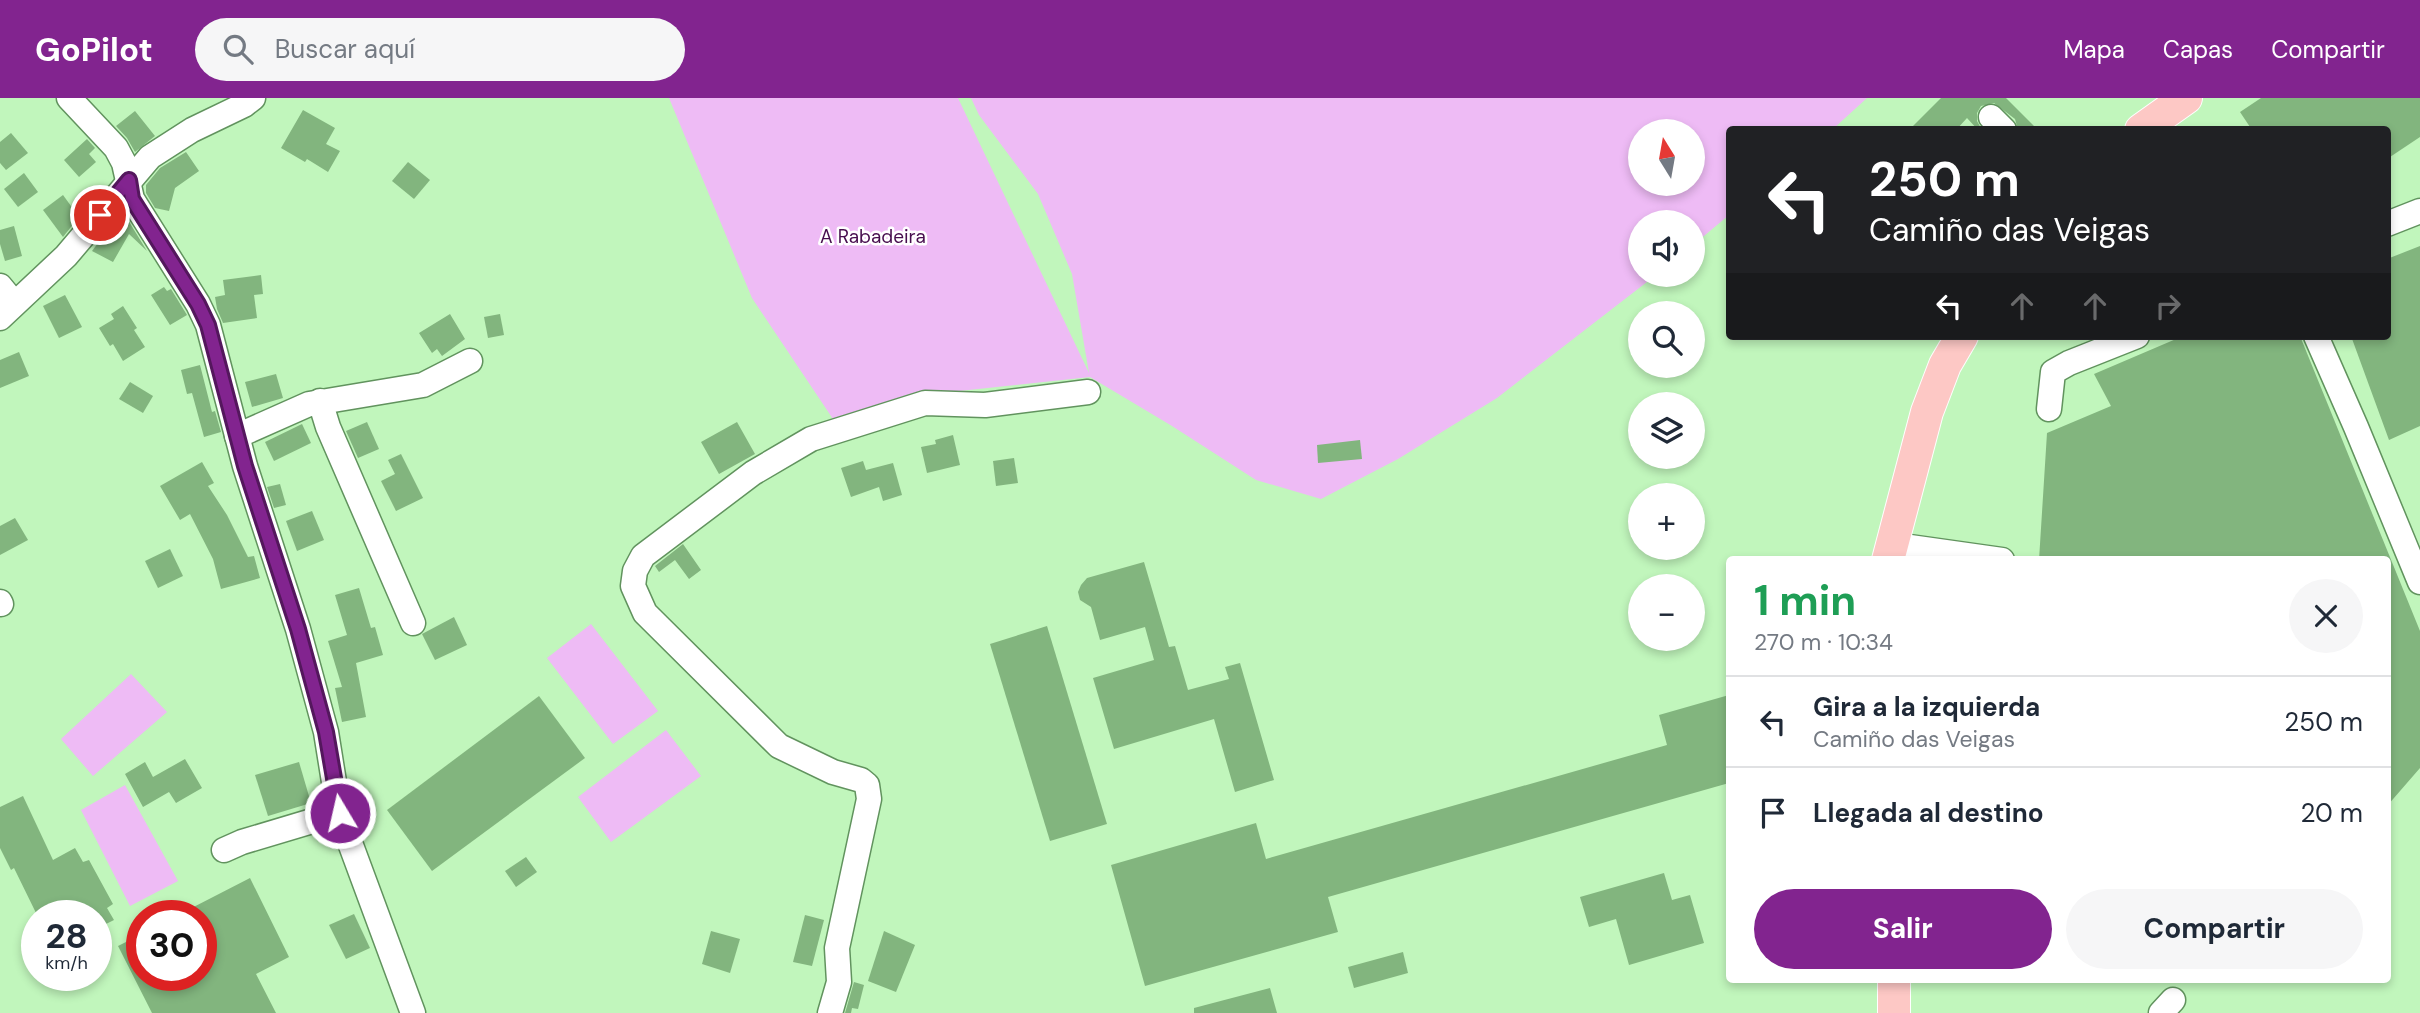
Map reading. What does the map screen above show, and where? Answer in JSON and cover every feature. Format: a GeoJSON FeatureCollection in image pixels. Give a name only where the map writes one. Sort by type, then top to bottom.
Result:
{"type":"FeatureCollection","features":[{"type":"Feature","properties":{"kind":"main road"},"geometry":{"type":"LineString","coordinates":[[2147,126],[2186,98]]}},
{"type":"Feature","properties":{"kind":"main road"},"geometry":{"type":"LineString","coordinates":[[1893,555],[1926,448],[1945,365],[1960,340]]}},
{"type":"Feature","properties":{"kind":"main road"},"geometry":{"type":"LineString","coordinates":[[1894,983],[1894,1013]]}},
{"type":"Feature","properties":{"kind":"street"},"geometry":{"type":"LineString","coordinates":[[69,98],[116,148],[124,163],[132,199],[198,304],[208,325],[237,436],[298,629],[326,732],[340,813],[413,1013]]}},
{"type":"Feature","properties":{"kind":"street"},"geometry":{"type":"LineString","coordinates":[[5,302],[66,256],[150,157],[171,142],[244,106],[253,98]]}},
{"type":"Feature","properties":{"kind":"street"},"geometry":{"type":"LineString","coordinates":[[2391,222],[2420,211]]}},
{"type":"Feature","properties":{"kind":"street"},"geometry":{"type":"LineString","coordinates":[[2049,409],[2053,372],[2127,340]]}},
{"type":"Feature","properties":{"kind":"street"},"geometry":{"type":"LineString","coordinates":[[2318,340],[2420,582]]}},
{"type":"Feature","properties":{"kind":"street"},"geometry":{"type":"LineString","coordinates":[[237,436],[320,401],[423,385],[470,360]]}},
{"type":"Feature","properties":{"kind":"street"},"geometry":{"type":"LineString","coordinates":[[830,1013],[838,982],[837,948],[869,799],[867,785],[861,780],[833,772],[779,746],[645,613],[633,586],[635,571],[643,556],[677,529],[753,472],[811,439],[925,403],[985,405],[1088,392]]}},
{"type":"Feature","properties":{"kind":"street"},"geometry":{"type":"LineString","coordinates":[[320,401],[328,427],[413,623]]}},
{"type":"Feature","properties":{"kind":"street"},"geometry":{"type":"LineString","coordinates":[[1893,555],[1915,556]]}},
{"type":"Feature","properties":{"kind":"street"},"geometry":{"type":"LineString","coordinates":[[224,850],[242,842],[340,813]]}},
{"type":"Feature","properties":{"kind":"green space","name":"A Rabadeira"},"geometry":{"type":"Polygon","coordinates":[[[669,98],[958,98],[1089,373],[1072,274],[1038,194],[979,115],[971,98],[1867,98],[1836,126],[1726,126],[1726,218],[1705,235],[1705,210],[1628,210],[1628,287],[1640,287],[1497,398],[1398,459],[1321,499],[1256,480],[1090,377],[931,394],[835,422],[752,298],[669,98]]]}},
{"type":"Feature","properties":{"kind":"green space"},"geometry":{"type":"Polygon","coordinates":[[[591,624],[658,711],[613,744],[547,658],[591,624]]]}},
{"type":"Feature","properties":{"kind":"green space"},"geometry":{"type":"Polygon","coordinates":[[[131,674],[167,712],[93,776],[61,739],[131,674]]]}},
{"type":"Feature","properties":{"kind":"green space"},"geometry":{"type":"Polygon","coordinates":[[[666,730],[701,776],[611,842],[578,797],[666,730]]]}},
{"type":"Feature","properties":{"kind":"green space"},"geometry":{"type":"Polygon","coordinates":[[[125,785],[178,881],[142,900],[127,900],[81,810],[125,785]]]}},
{"type":"Feature","properties":{"kind":"building"},"geometry":{"type":"Polygon","coordinates":[[[1941,98],[2006,98],[2034,126],[2017,126],[2015,119],[1994,103],[1981,106],[1977,113],[1980,126],[1974,126],[1967,118],[1960,126],[1913,126],[1941,98]]]}},
{"type":"Feature","properties":{"kind":"building"},"geometry":{"type":"Polygon","coordinates":[[[2261,98],[2420,98],[2420,137],[2391,156],[2391,126],[2249,126],[2240,112],[2261,98]]]}},
{"type":"Feature","properties":{"kind":"building"},"geometry":{"type":"Polygon","coordinates":[[[303,110],[335,128],[326,144],[340,151],[328,172],[281,148],[303,110]]]}},
{"type":"Feature","properties":{"kind":"building"},"geometry":{"type":"Polygon","coordinates":[[[135,111],[155,136],[135,152],[116,126],[135,111]]]}},
{"type":"Feature","properties":{"kind":"building"},"geometry":{"type":"Polygon","coordinates":[[[11,133],[28,153],[6,170],[0,163],[0,142],[11,133]]]}},
{"type":"Feature","properties":{"kind":"building"},"geometry":{"type":"Polygon","coordinates":[[[87,139],[95,148],[89,154],[96,162],[79,177],[64,160],[87,139]]]}},
{"type":"Feature","properties":{"kind":"building"},"geometry":{"type":"Polygon","coordinates":[[[186,152],[199,171],[175,188],[169,211],[155,208],[146,193],[146,185],[160,168],[186,152]]]}},
{"type":"Feature","properties":{"kind":"building"},"geometry":{"type":"Polygon","coordinates":[[[408,162],[430,180],[414,199],[392,181],[408,162]]]}},
{"type":"Feature","properties":{"kind":"building"},"geometry":{"type":"Polygon","coordinates":[[[24,173],[38,192],[18,207],[4,189],[24,173]]]}},
{"type":"Feature","properties":{"kind":"building"},"geometry":{"type":"Polygon","coordinates":[[[63,195],[79,217],[63,237],[43,210],[63,195]]]}},
{"type":"Feature","properties":{"kind":"building"},"geometry":{"type":"Polygon","coordinates":[[[128,220],[147,251],[129,234],[113,262],[92,251],[107,231],[112,234],[128,220]]]}},
{"type":"Feature","properties":{"kind":"building"},"geometry":{"type":"Polygon","coordinates":[[[14,226],[22,256],[5,261],[0,244],[0,230],[14,226]]]}},
{"type":"Feature","properties":{"kind":"building"},"geometry":{"type":"Polygon","coordinates":[[[2420,246],[2420,426],[2389,440],[2352,340],[2391,340],[2391,257],[2420,246]]]}},
{"type":"Feature","properties":{"kind":"building"},"geometry":{"type":"Polygon","coordinates":[[[261,275],[263,294],[254,295],[257,318],[223,323],[215,297],[225,295],[223,280],[261,275]]]}},
{"type":"Feature","properties":{"kind":"building"},"geometry":{"type":"Polygon","coordinates":[[[164,287],[167,291],[171,289],[187,315],[170,325],[151,295],[164,287]]]}},
{"type":"Feature","properties":{"kind":"building"},"geometry":{"type":"Polygon","coordinates":[[[65,295],[82,327],[59,338],[43,306],[65,295]]]}},
{"type":"Feature","properties":{"kind":"building"},"geometry":{"type":"Polygon","coordinates":[[[123,306],[145,347],[123,361],[99,328],[114,319],[111,314],[123,306]]]}},
{"type":"Feature","properties":{"kind":"building"},"geometry":{"type":"Polygon","coordinates":[[[450,314],[465,339],[442,356],[437,349],[432,353],[419,333],[450,314]]]}},
{"type":"Feature","properties":{"kind":"building"},"geometry":{"type":"Polygon","coordinates":[[[500,314],[504,335],[488,338],[484,317],[500,314]]]}},
{"type":"Feature","properties":{"kind":"building"},"geometry":{"type":"Polygon","coordinates":[[[2174,340],[2302,340],[2389,556],[2039,556],[2047,433],[2111,406],[2094,374],[2174,340]]]}},
{"type":"Feature","properties":{"kind":"building"},"geometry":{"type":"Polygon","coordinates":[[[19,352],[29,376],[0,388],[0,360],[19,352]]]}},
{"type":"Feature","properties":{"kind":"building"},"geometry":{"type":"Polygon","coordinates":[[[200,365],[212,412],[215,411],[221,432],[204,437],[192,393],[187,394],[181,370],[200,365]]]}},
{"type":"Feature","properties":{"kind":"building"},"geometry":{"type":"Polygon","coordinates":[[[276,374],[283,398],[252,407],[245,382],[276,374]]]}},
{"type":"Feature","properties":{"kind":"building"},"geometry":{"type":"Polygon","coordinates":[[[130,382],[153,396],[143,413],[119,399],[130,382]]]}},
{"type":"Feature","properties":{"kind":"building"},"geometry":{"type":"Polygon","coordinates":[[[367,422],[379,449],[358,458],[346,431],[367,422]]]}},
{"type":"Feature","properties":{"kind":"building"},"geometry":{"type":"Polygon","coordinates":[[[737,422],[755,454],[719,474],[701,442],[737,422]]]}},
{"type":"Feature","properties":{"kind":"building"},"geometry":{"type":"Polygon","coordinates":[[[302,424],[311,443],[274,461],[265,442],[302,424]]]}},
{"type":"Feature","properties":{"kind":"building"},"geometry":{"type":"Polygon","coordinates":[[[953,435],[960,465],[927,473],[921,447],[936,444],[935,440],[953,435]]]}},
{"type":"Feature","properties":{"kind":"building"},"geometry":{"type":"Polygon","coordinates":[[[1360,440],[1362,459],[1318,463],[1317,445],[1360,440]]]}},
{"type":"Feature","properties":{"kind":"building"},"geometry":{"type":"Polygon","coordinates":[[[401,454],[423,498],[396,511],[381,481],[395,474],[388,460],[401,454]]]}},
{"type":"Feature","properties":{"kind":"building"},"geometry":{"type":"Polygon","coordinates":[[[1014,458],[1018,483],[996,486],[993,461],[1014,458]]]}},
{"type":"Feature","properties":{"kind":"building"},"geometry":{"type":"Polygon","coordinates":[[[863,461],[866,470],[893,463],[902,495],[883,501],[879,487],[851,497],[841,468],[863,461]]]}},
{"type":"Feature","properties":{"kind":"building"},"geometry":{"type":"Polygon","coordinates":[[[202,462],[214,483],[208,486],[227,515],[248,557],[254,556],[260,578],[221,589],[213,559],[190,514],[180,520],[160,486],[202,462]]]}},
{"type":"Feature","properties":{"kind":"building"},"geometry":{"type":"Polygon","coordinates":[[[280,484],[286,505],[274,508],[267,487],[280,484]]]}},
{"type":"Feature","properties":{"kind":"building"},"geometry":{"type":"Polygon","coordinates":[[[312,511],[324,540],[297,551],[286,521],[312,511]]]}},
{"type":"Feature","properties":{"kind":"building"},"geometry":{"type":"Polygon","coordinates":[[[15,518],[28,540],[0,555],[0,526],[15,518]]]}},
{"type":"Feature","properties":{"kind":"building"},"geometry":{"type":"Polygon","coordinates":[[[683,544],[701,570],[689,579],[675,560],[659,572],[655,566],[683,544]]]}},
{"type":"Feature","properties":{"kind":"building"},"geometry":{"type":"Polygon","coordinates":[[[170,549],[183,576],[158,588],[145,561],[170,549]]]}},
{"type":"Feature","properties":{"kind":"building"},"geometry":{"type":"Polygon","coordinates":[[[2391,560],[2420,631],[2420,768],[2391,801],[2391,560]]]}},
{"type":"Feature","properties":{"kind":"building"},"geometry":{"type":"Polygon","coordinates":[[[1144,562],[1169,647],[1175,646],[1188,690],[1229,679],[1225,667],[1240,663],[1274,780],[1235,792],[1214,719],[1114,749],[1093,678],[1154,660],[1145,627],[1100,640],[1091,607],[1080,600],[1078,592],[1087,578],[1144,562]]]}},
{"type":"Feature","properties":{"kind":"building"},"geometry":{"type":"Polygon","coordinates":[[[359,588],[371,628],[375,627],[383,655],[356,663],[366,717],[342,722],[335,688],[342,687],[328,641],[347,635],[335,595],[359,588]]]}},
{"type":"Feature","properties":{"kind":"building"},"geometry":{"type":"Polygon","coordinates":[[[454,617],[467,645],[435,660],[422,634],[454,617]]]}},
{"type":"Feature","properties":{"kind":"building"},"geometry":{"type":"Polygon","coordinates":[[[1047,626],[1107,824],[1050,841],[990,644],[1047,626]]]}},
{"type":"Feature","properties":{"kind":"building"},"geometry":{"type":"Polygon","coordinates":[[[539,696],[585,758],[432,871],[387,810],[539,696]]]}},
{"type":"Feature","properties":{"kind":"building"},"geometry":{"type":"Polygon","coordinates":[[[1726,696],[1726,784],[1328,897],[1338,932],[1145,986],[1111,865],[1256,823],[1266,859],[1667,745],[1659,715],[1726,696]]]}},
{"type":"Feature","properties":{"kind":"building"},"geometry":{"type":"Polygon","coordinates":[[[185,759],[202,788],[176,803],[169,792],[143,807],[125,774],[145,762],[153,777],[185,759]]]}},
{"type":"Feature","properties":{"kind":"building"},"geometry":{"type":"Polygon","coordinates":[[[299,762],[311,803],[268,816],[255,775],[299,762]]]}},
{"type":"Feature","properties":{"kind":"building"},"geometry":{"type":"Polygon","coordinates":[[[23,796],[53,860],[75,848],[83,862],[89,860],[111,900],[30,900],[14,868],[11,870],[0,848],[0,807],[23,796]]]}},
{"type":"Feature","properties":{"kind":"building"},"geometry":{"type":"Polygon","coordinates":[[[526,857],[537,872],[516,887],[505,871],[526,857]]]}},
{"type":"Feature","properties":{"kind":"building"},"geometry":{"type":"Polygon","coordinates":[[[1664,873],[1672,900],[1690,895],[1704,943],[1629,965],[1616,919],[1589,927],[1580,897],[1664,873]]]}},
{"type":"Feature","properties":{"kind":"building"},"geometry":{"type":"Polygon","coordinates":[[[250,878],[289,957],[256,974],[276,1013],[152,1013],[141,991],[217,991],[217,900],[207,900],[250,878]]]}},
{"type":"Feature","properties":{"kind":"building"},"geometry":{"type":"Polygon","coordinates":[[[354,914],[370,948],[346,959],[329,925],[354,914]]]}},
{"type":"Feature","properties":{"kind":"building"},"geometry":{"type":"Polygon","coordinates":[[[805,915],[824,920],[812,966],[793,962],[805,915]]]}},
{"type":"Feature","properties":{"kind":"building"},"geometry":{"type":"Polygon","coordinates":[[[711,931],[740,939],[730,973],[702,964],[711,931]]]}},
{"type":"Feature","properties":{"kind":"building"},"geometry":{"type":"Polygon","coordinates":[[[884,931],[915,945],[896,992],[868,981],[884,931]]]}},
{"type":"Feature","properties":{"kind":"building"},"geometry":{"type":"Polygon","coordinates":[[[126,942],[126,962],[118,946],[126,942]]]}},
{"type":"Feature","properties":{"kind":"building"},"geometry":{"type":"Polygon","coordinates":[[[1403,952],[1408,973],[1354,988],[1348,967],[1403,952]]]}},
{"type":"Feature","properties":{"kind":"building"},"geometry":{"type":"Polygon","coordinates":[[[854,982],[864,985],[858,1009],[852,1008],[851,1013],[845,1013],[854,982]]]}},
{"type":"Feature","properties":{"kind":"building"},"geometry":{"type":"Polygon","coordinates":[[[1270,988],[1277,1013],[1194,1013],[1194,1008],[1270,988]]]}},
{"type":"Feature","properties":{"kind":"route"},"geometry":{"type":"LineString","coordinates":[[100,215],[129,180],[132,199],[198,304],[208,325],[245,466],[298,629],[326,732],[340,813]]}}]}
